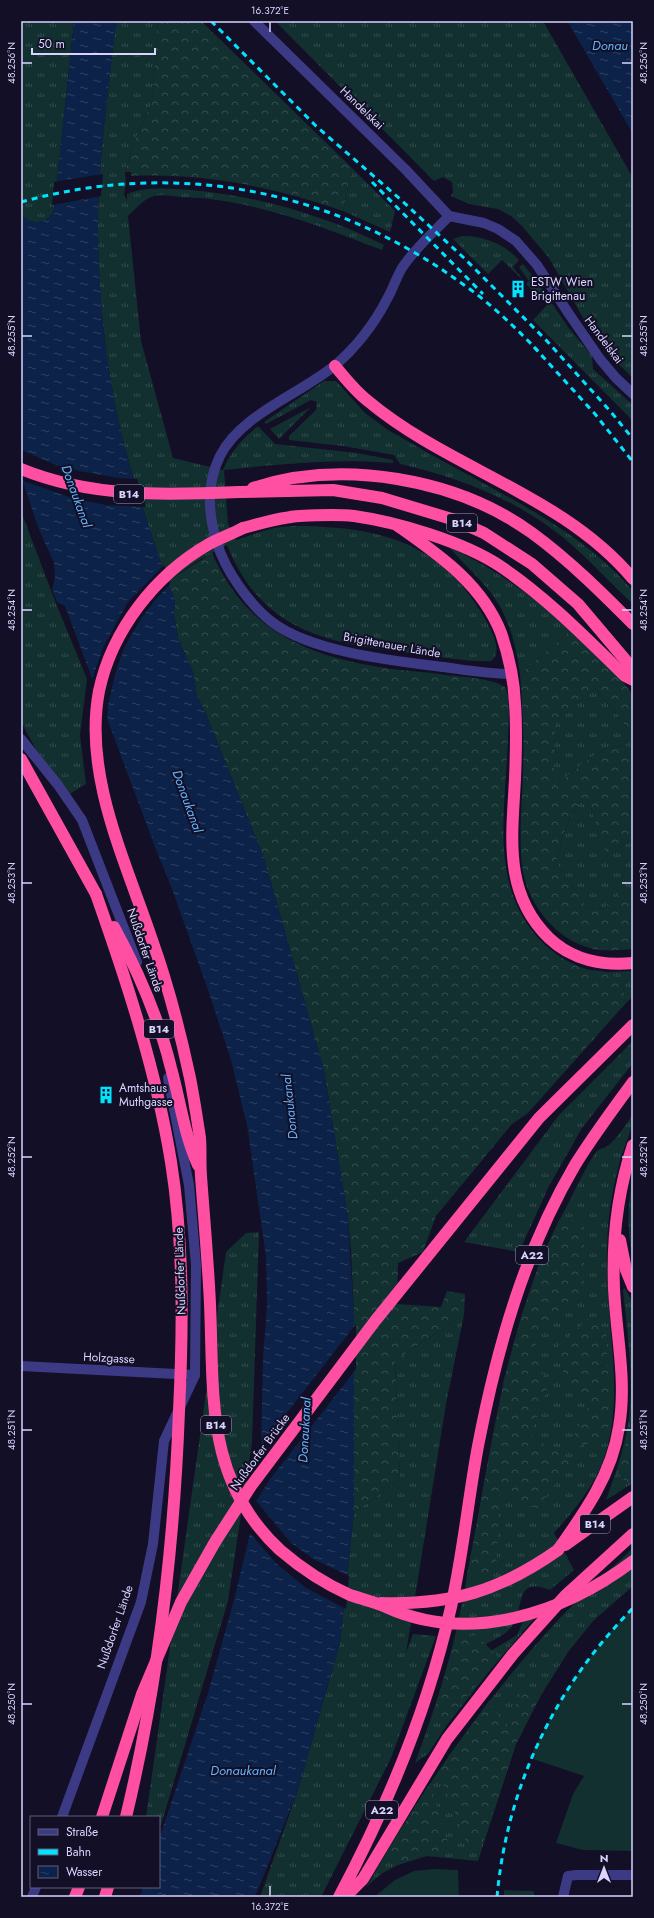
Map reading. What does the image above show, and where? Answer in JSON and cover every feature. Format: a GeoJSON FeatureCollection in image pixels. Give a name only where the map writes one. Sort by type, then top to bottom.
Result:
{"type":"FeatureCollection","features":[{"type":"Feature","properties":{"kind":"highway"},"geometry":{"type":"LineString","coordinates":[[335,366],[367,401],[412,433],[541,505],[578,530],[606,552],[633,579]]}},
{"type":"Feature","properties":{"kind":"highway","name":"B14"},"geometry":{"type":"LineString","coordinates":[[21,469],[51,480],[80,488],[113,493],[149,495],[333,490],[382,498],[455,520],[484,533],[532,564],[578,604],[633,669]]}},
{"type":"Feature","properties":{"kind":"highway"},"geometry":{"type":"LineString","coordinates":[[239,492],[268,483],[298,477],[343,475],[418,482],[448,491],[483,505],[530,532],[564,558],[633,624]]}},
{"type":"Feature","properties":{"kind":"highway"},"geometry":{"type":"LineString","coordinates":[[200,1172],[200,1138],[191,1084],[181,1039],[167,985],[110,815],[96,753],[96,727],[99,692],[107,665],[118,639],[137,608],[156,585],[182,562],[209,544],[244,528],[298,516],[353,516],[398,526],[433,536],[469,550],[499,565],[528,586],[562,614],[625,676],[633,680]]}},
{"type":"Feature","properties":{"kind":"highway"},"geometry":{"type":"LineString","coordinates":[[398,526],[464,576],[478,593],[492,615],[500,632],[512,674],[516,722],[511,836],[514,873],[522,900],[541,930],[554,943],[570,953],[584,959],[611,964],[633,964]]}},
{"type":"Feature","properties":{"kind":"highway","name":"B14"},"geometry":{"type":"LineString","coordinates":[[21,760],[133,961],[150,1003],[171,1067],[189,1142],[200,1172],[206,1231],[214,1409],[218,1442],[227,1472],[249,1512],[262,1531],[278,1548],[308,1572],[351,1595],[376,1603],[400,1604],[431,1602],[472,1595],[505,1582],[533,1568],[633,1496]]}},
{"type":"Feature","properties":{"kind":"highway"},"geometry":{"type":"LineString","coordinates":[[96,894],[127,980],[159,1098],[171,1164],[180,1260],[182,1346],[177,1458],[171,1543],[153,1687],[126,1816]]}},
{"type":"Feature","properties":{"kind":"highway","name":"Nußdorfer Brücke"},"geometry":{"type":"LineString","coordinates":[[102,1816],[142,1694],[163,1648],[181,1602],[215,1542],[251,1486],[375,1321],[539,1118],[633,1026]]}},
{"type":"Feature","properties":{"kind":"highway","name":"A22"},"geometry":{"type":"LineString","coordinates":[[339,1897],[392,1789],[419,1720],[451,1605],[478,1448],[500,1348],[514,1302],[537,1241],[575,1166],[600,1126],[633,1082]]}},
{"type":"Feature","properties":{"kind":"highway"},"geometry":{"type":"LineString","coordinates":[[558,1550],[592,1502],[610,1461],[619,1427],[621,1409],[620,1356],[614,1288],[614,1252],[621,1186],[633,1145]]}},
{"type":"Feature","properties":{"kind":"highway"},"geometry":{"type":"LineString","coordinates":[[618,1225],[626,1270],[633,1287]]}},
{"type":"Feature","properties":{"kind":"highway"},"geometry":{"type":"LineString","coordinates":[[345,1897],[363,1879],[447,1739],[513,1654],[565,1596],[633,1534]]}},
{"type":"Feature","properties":{"kind":"highway"},"geometry":{"type":"LineString","coordinates":[[376,1603],[397,1613],[420,1620],[487,1623],[514,1618],[551,1608],[583,1593],[616,1574],[633,1560]]}},
{"type":"Feature","properties":{"kind":"street","name":"Handelskai"},"geometry":{"type":"LineString","coordinates":[[254,21],[400,164],[449,216],[484,223],[498,228],[516,240],[537,265],[568,314],[600,359],[616,378],[633,394]]}},
{"type":"Feature","properties":{"kind":"street"},"geometry":{"type":"LineString","coordinates":[[335,366],[368,329],[388,298],[396,278],[414,252],[449,216]]}},
{"type":"Feature","properties":{"kind":"street","name":"Brigittenauer Lände"},"geometry":{"type":"LineString","coordinates":[[335,366],[250,421],[234,436],[220,454],[212,482],[209,511],[219,550],[227,566],[252,602],[272,622],[297,635],[331,648],[369,657],[512,674]]}},
{"type":"Feature","properties":{"kind":"street","name":"Nußdorfer Lände"},"geometry":{"type":"LineString","coordinates":[[21,739],[58,785],[82,820],[135,955],[164,1059],[189,1184],[196,1265],[195,1375],[164,1441],[153,1544],[141,1602],[62,1816]]}},
{"type":"Feature","properties":{"kind":"street","name":"Holzgasse"},"geometry":{"type":"LineString","coordinates":[[21,1366],[195,1375]]}},
{"type":"Feature","properties":{"kind":"street"},"geometry":{"type":"LineString","coordinates":[[563,1897],[568,1876],[633,1875]]}},
{"type":"Feature","properties":{"kind":"green space"},"geometry":{"type":"Polygon","coordinates":[[[21,21],[74,21],[54,209],[48,218],[39,222],[29,221],[21,214],[21,21]]]}},
{"type":"Feature","properties":{"kind":"green space"},"geometry":{"type":"Polygon","coordinates":[[[116,21],[158,21],[152,102],[134,142],[125,172],[126,183],[124,194],[127,201],[127,194],[135,191],[159,189],[191,190],[241,197],[290,208],[314,216],[361,234],[384,245],[382,250],[333,231],[284,215],[259,208],[207,199],[157,195],[150,197],[143,202],[128,216],[141,341],[173,458],[223,470],[238,446],[258,426],[275,444],[357,453],[393,460],[393,463],[329,461],[224,470],[228,524],[236,540],[280,527],[319,527],[351,529],[375,534],[397,540],[418,550],[436,561],[454,576],[484,617],[495,640],[497,650],[496,655],[491,661],[454,659],[387,650],[329,639],[304,630],[281,616],[260,599],[242,575],[227,545],[199,560],[167,582],[138,493],[123,440],[112,387],[101,306],[98,253],[98,200],[104,124],[116,21]]]}},
{"type":"Feature","properties":{"kind":"green space"},"geometry":{"type":"Polygon","coordinates":[[[158,21],[201,21],[352,168],[343,211],[291,195],[239,183],[186,177],[131,176],[131,172],[125,172],[134,142],[152,102],[158,21]]]}},
{"type":"Feature","properties":{"kind":"green space"},"geometry":{"type":"Polygon","coordinates":[[[275,21],[543,21],[633,178],[633,378],[606,352],[586,323],[549,258],[521,225],[511,216],[498,209],[469,204],[451,196],[453,192],[452,182],[443,177],[434,181],[275,21]]]}},
{"type":"Feature","properties":{"kind":"green space"},"geometry":{"type":"Polygon","coordinates":[[[352,168],[395,211],[390,232],[343,211],[352,168]]]}},
{"type":"Feature","properties":{"kind":"green space"},"geometry":{"type":"Polygon","coordinates":[[[462,236],[486,239],[500,245],[513,254],[519,260],[513,267],[523,280],[502,260],[488,274],[453,239],[462,236]]]}},
{"type":"Feature","properties":{"kind":"green space"},"geometry":{"type":"Polygon","coordinates":[[[523,264],[536,280],[568,327],[592,356],[593,369],[633,405],[633,421],[533,320],[547,305],[526,284],[529,281],[519,267],[523,264]]]}},
{"type":"Feature","properties":{"kind":"green space"},"geometry":{"type":"Polygon","coordinates":[[[324,381],[336,381],[365,413],[388,430],[524,506],[563,530],[600,558],[617,574],[633,591],[633,604],[565,539],[527,512],[507,501],[466,483],[400,464],[394,455],[343,446],[289,440],[289,436],[316,410],[317,402],[311,400],[266,424],[264,422],[324,381]]]}},
{"type":"Feature","properties":{"kind":"green space"},"geometry":{"type":"Polygon","coordinates":[[[311,407],[279,439],[270,429],[311,407]]]}},
{"type":"Feature","properties":{"kind":"green space"},"geometry":{"type":"Polygon","coordinates":[[[21,511],[55,601],[87,679],[80,735],[86,784],[63,798],[21,722],[21,511]]]}},
{"type":"Feature","properties":{"kind":"green space"},"geometry":{"type":"Polygon","coordinates":[[[450,548],[499,574],[572,629],[520,674],[514,642],[503,611],[486,587],[450,548]]]}},
{"type":"Feature","properties":{"kind":"green space"},"geometry":{"type":"Polygon","coordinates":[[[212,553],[226,580],[243,603],[262,622],[284,636],[308,648],[333,657],[361,664],[391,669],[477,678],[505,687],[509,711],[503,820],[504,847],[507,873],[514,899],[526,922],[544,944],[558,955],[574,965],[586,969],[609,973],[622,982],[626,1003],[528,1113],[512,1124],[436,1216],[423,1252],[398,1263],[397,1304],[441,1307],[447,1291],[465,1294],[464,1315],[395,1360],[400,1480],[354,1512],[354,1317],[351,1251],[348,1218],[324,1070],[264,858],[206,714],[197,696],[193,672],[178,638],[174,614],[175,599],[167,582],[212,553]]]}},
{"type":"Feature","properties":{"kind":"green space"},"geometry":{"type":"Polygon","coordinates":[[[572,629],[620,678],[633,695],[633,735],[595,688],[555,720],[554,786],[589,759],[609,746],[633,747],[633,837],[620,848],[608,852],[602,847],[591,807],[580,802],[568,823],[556,862],[586,907],[603,909],[618,895],[633,889],[633,949],[600,950],[586,947],[572,941],[560,933],[540,912],[532,899],[523,872],[521,835],[523,712],[520,674],[572,629]]]}},
{"type":"Feature","properties":{"kind":"green space"},"geometry":{"type":"Polygon","coordinates":[[[595,688],[633,735],[633,747],[609,746],[589,759],[554,786],[554,720],[595,688]]]}},
{"type":"Feature","properties":{"kind":"green space"},"geometry":{"type":"Polygon","coordinates":[[[580,802],[591,807],[602,846],[620,848],[633,837],[633,889],[618,895],[603,909],[586,907],[556,862],[568,823],[580,802]]]}},
{"type":"Feature","properties":{"kind":"green space"},"geometry":{"type":"Polygon","coordinates":[[[633,971],[633,996],[626,1003],[622,982],[608,972],[633,971]]]}},
{"type":"Feature","properties":{"kind":"green space"},"geometry":{"type":"Polygon","coordinates":[[[633,1041],[633,1063],[582,1128],[549,1186],[519,1252],[464,1242],[559,1115],[633,1041]]]}},
{"type":"Feature","properties":{"kind":"green space"},"geometry":{"type":"Polygon","coordinates":[[[633,1114],[630,1132],[616,1177],[608,1226],[607,1276],[614,1385],[614,1408],[611,1431],[606,1454],[593,1483],[554,1533],[574,1570],[550,1590],[539,1587],[531,1587],[526,1590],[522,1595],[516,1618],[512,1626],[503,1635],[484,1645],[489,1652],[517,1635],[523,1621],[534,1619],[491,1669],[447,1725],[428,1754],[415,1763],[440,1689],[456,1632],[500,1402],[512,1350],[527,1299],[546,1249],[591,1160],[597,1151],[608,1146],[612,1142],[633,1114]]]}},
{"type":"Feature","properties":{"kind":"green space"},"geometry":{"type":"Polygon","coordinates":[[[633,1175],[633,1262],[628,1218],[633,1175]]]}},
{"type":"Feature","properties":{"kind":"green space"},"geometry":{"type":"Polygon","coordinates":[[[560,1218],[584,1222],[584,1288],[534,1337],[547,1390],[530,1435],[572,1461],[537,1509],[500,1491],[496,1570],[466,1580],[504,1379],[521,1317],[540,1261],[560,1218]]]}},
{"type":"Feature","properties":{"kind":"green space"},"geometry":{"type":"Polygon","coordinates":[[[259,1232],[252,1442],[228,1601],[161,1825],[160,1816],[146,1816],[226,1252],[246,1233],[259,1232]]]}},
{"type":"Feature","properties":{"kind":"green space"},"geometry":{"type":"Polygon","coordinates":[[[625,1288],[633,1303],[633,1483],[606,1500],[620,1459],[629,1418],[631,1386],[623,1290],[625,1288]]]}},
{"type":"Feature","properties":{"kind":"green space"},"geometry":{"type":"Polygon","coordinates":[[[464,1315],[446,1404],[406,1653],[413,1634],[436,1636],[391,1758],[321,1897],[260,1897],[298,1790],[340,1643],[354,1512],[400,1480],[395,1360],[464,1315]]]}},
{"type":"Feature","properties":{"kind":"green space"},"geometry":{"type":"Polygon","coordinates":[[[588,1319],[606,1332],[610,1414],[607,1429],[599,1441],[567,1450],[591,1401],[566,1386],[558,1346],[588,1319]]]}},
{"type":"Feature","properties":{"kind":"green space"},"geometry":{"type":"Polygon","coordinates":[[[633,1427],[633,1478],[627,1483],[617,1472],[633,1427]]]}},
{"type":"Feature","properties":{"kind":"green space"},"geometry":{"type":"Polygon","coordinates":[[[633,1548],[633,1586],[593,1621],[568,1652],[540,1697],[516,1744],[478,1861],[426,1856],[398,1865],[381,1874],[367,1886],[409,1816],[455,1747],[505,1682],[559,1619],[633,1548]]]}},
{"type":"Feature","properties":{"kind":"green space"},"geometry":{"type":"Polygon","coordinates":[[[633,1608],[633,1851],[583,1850],[556,1843],[573,1794],[584,1776],[530,1758],[551,1717],[575,1678],[602,1642],[633,1608]]]}},
{"type":"Feature","properties":{"kind":"green space"},"geometry":{"type":"Polygon","coordinates":[[[477,1635],[498,1657],[447,1722],[432,1718],[455,1639],[477,1635]]]}},
{"type":"Feature","properties":{"kind":"green space"},"geometry":{"type":"Polygon","coordinates":[[[522,1690],[540,1697],[516,1744],[482,1845],[469,1848],[438,1772],[489,1701],[506,1728],[522,1690]]]}},
{"type":"Feature","properties":{"kind":"green space"},"geometry":{"type":"Polygon","coordinates":[[[430,1783],[451,1853],[426,1856],[398,1865],[387,1852],[430,1783]]]}},
{"type":"Feature","properties":{"kind":"green space"},"geometry":{"type":"Polygon","coordinates":[[[435,1869],[458,1870],[459,1897],[374,1897],[395,1880],[414,1871],[435,1869]]]}},
{"type":"Feature","properties":{"kind":"green space"},"geometry":{"type":"Polygon","coordinates":[[[504,1890],[534,1891],[534,1897],[504,1897],[504,1890]]]}},
{"type":"Feature","properties":{"kind":"water","name":"Donaukanal"},"geometry":{"type":"Polygon","coordinates":[[[74,21],[116,21],[104,124],[98,200],[98,253],[104,333],[117,414],[138,493],[167,582],[175,599],[174,614],[178,638],[193,672],[197,696],[206,714],[264,858],[324,1070],[348,1218],[354,1317],[354,1512],[340,1643],[298,1790],[255,1897],[140,1897],[143,1888],[160,1888],[160,1836],[208,1693],[234,1600],[253,1521],[261,1450],[263,1357],[267,1307],[266,1257],[247,1125],[231,1060],[172,889],[65,606],[57,602],[52,590],[55,577],[54,563],[38,527],[21,476],[21,214],[29,221],[39,222],[48,218],[54,209],[74,21]]]}},
{"type":"Feature","properties":{"kind":"water","name":"Donau"},"geometry":{"type":"Polygon","coordinates":[[[568,21],[633,21],[633,134],[569,24],[568,21]]]}},
{"type":"Feature","properties":{"kind":"pier"},"geometry":{"type":"Polygon","coordinates":[[[103,174],[101,196],[52,205],[54,182],[103,174]]]}},
{"type":"Feature","properties":{"kind":"pier"},"geometry":{"type":"Polygon","coordinates":[[[21,450],[56,465],[84,472],[118,478],[137,479],[146,507],[106,505],[72,498],[21,480],[21,450]]]}},
{"type":"Feature","properties":{"kind":"pier"},"geometry":{"type":"Polygon","coordinates":[[[164,565],[170,584],[155,600],[140,620],[124,648],[115,674],[108,705],[107,728],[91,685],[103,648],[128,602],[164,565]]]}},
{"type":"Feature","properties":{"kind":"pier"},"geometry":{"type":"Polygon","coordinates":[[[356,1324],[356,1369],[270,1479],[256,1501],[291,1543],[313,1559],[349,1576],[346,1609],[305,1587],[277,1564],[249,1532],[259,1449],[356,1324]]]}},
{"type":"Feature","properties":{"kind":"railway"},"geometry":{"type":"LineString","coordinates":[[211,21],[316,126],[400,199],[464,258],[546,340],[611,412],[633,439]]}},
{"type":"Feature","properties":{"kind":"railway"},"geometry":{"type":"LineString","coordinates":[[372,182],[483,294]]}},
{"type":"Feature","properties":{"kind":"railway"},"geometry":{"type":"LineString","coordinates":[[21,202],[79,189],[138,183],[195,184],[252,191],[307,205],[361,225],[414,252],[484,300],[538,351]]}},
{"type":"Feature","properties":{"kind":"railway"},"geometry":{"type":"LineString","coordinates":[[534,347],[595,414],[633,462]]}},
{"type":"Feature","properties":{"kind":"railway"},"geometry":{"type":"LineString","coordinates":[[497,1897],[503,1856],[512,1816],[524,1778],[540,1740],[558,1705],[580,1671],[605,1639],[633,1608]]}},
{"type":"Feature","properties":{"kind":"place","name":"ESTW Wien Brigittenau"},"geometry":{"type":"Point","coordinates":[518,289]}},
{"type":"Feature","properties":{"kind":"place","name":"Amtshaus Muthgasse"},"geometry":{"type":"Point","coordinates":[106,1095]}}]}
